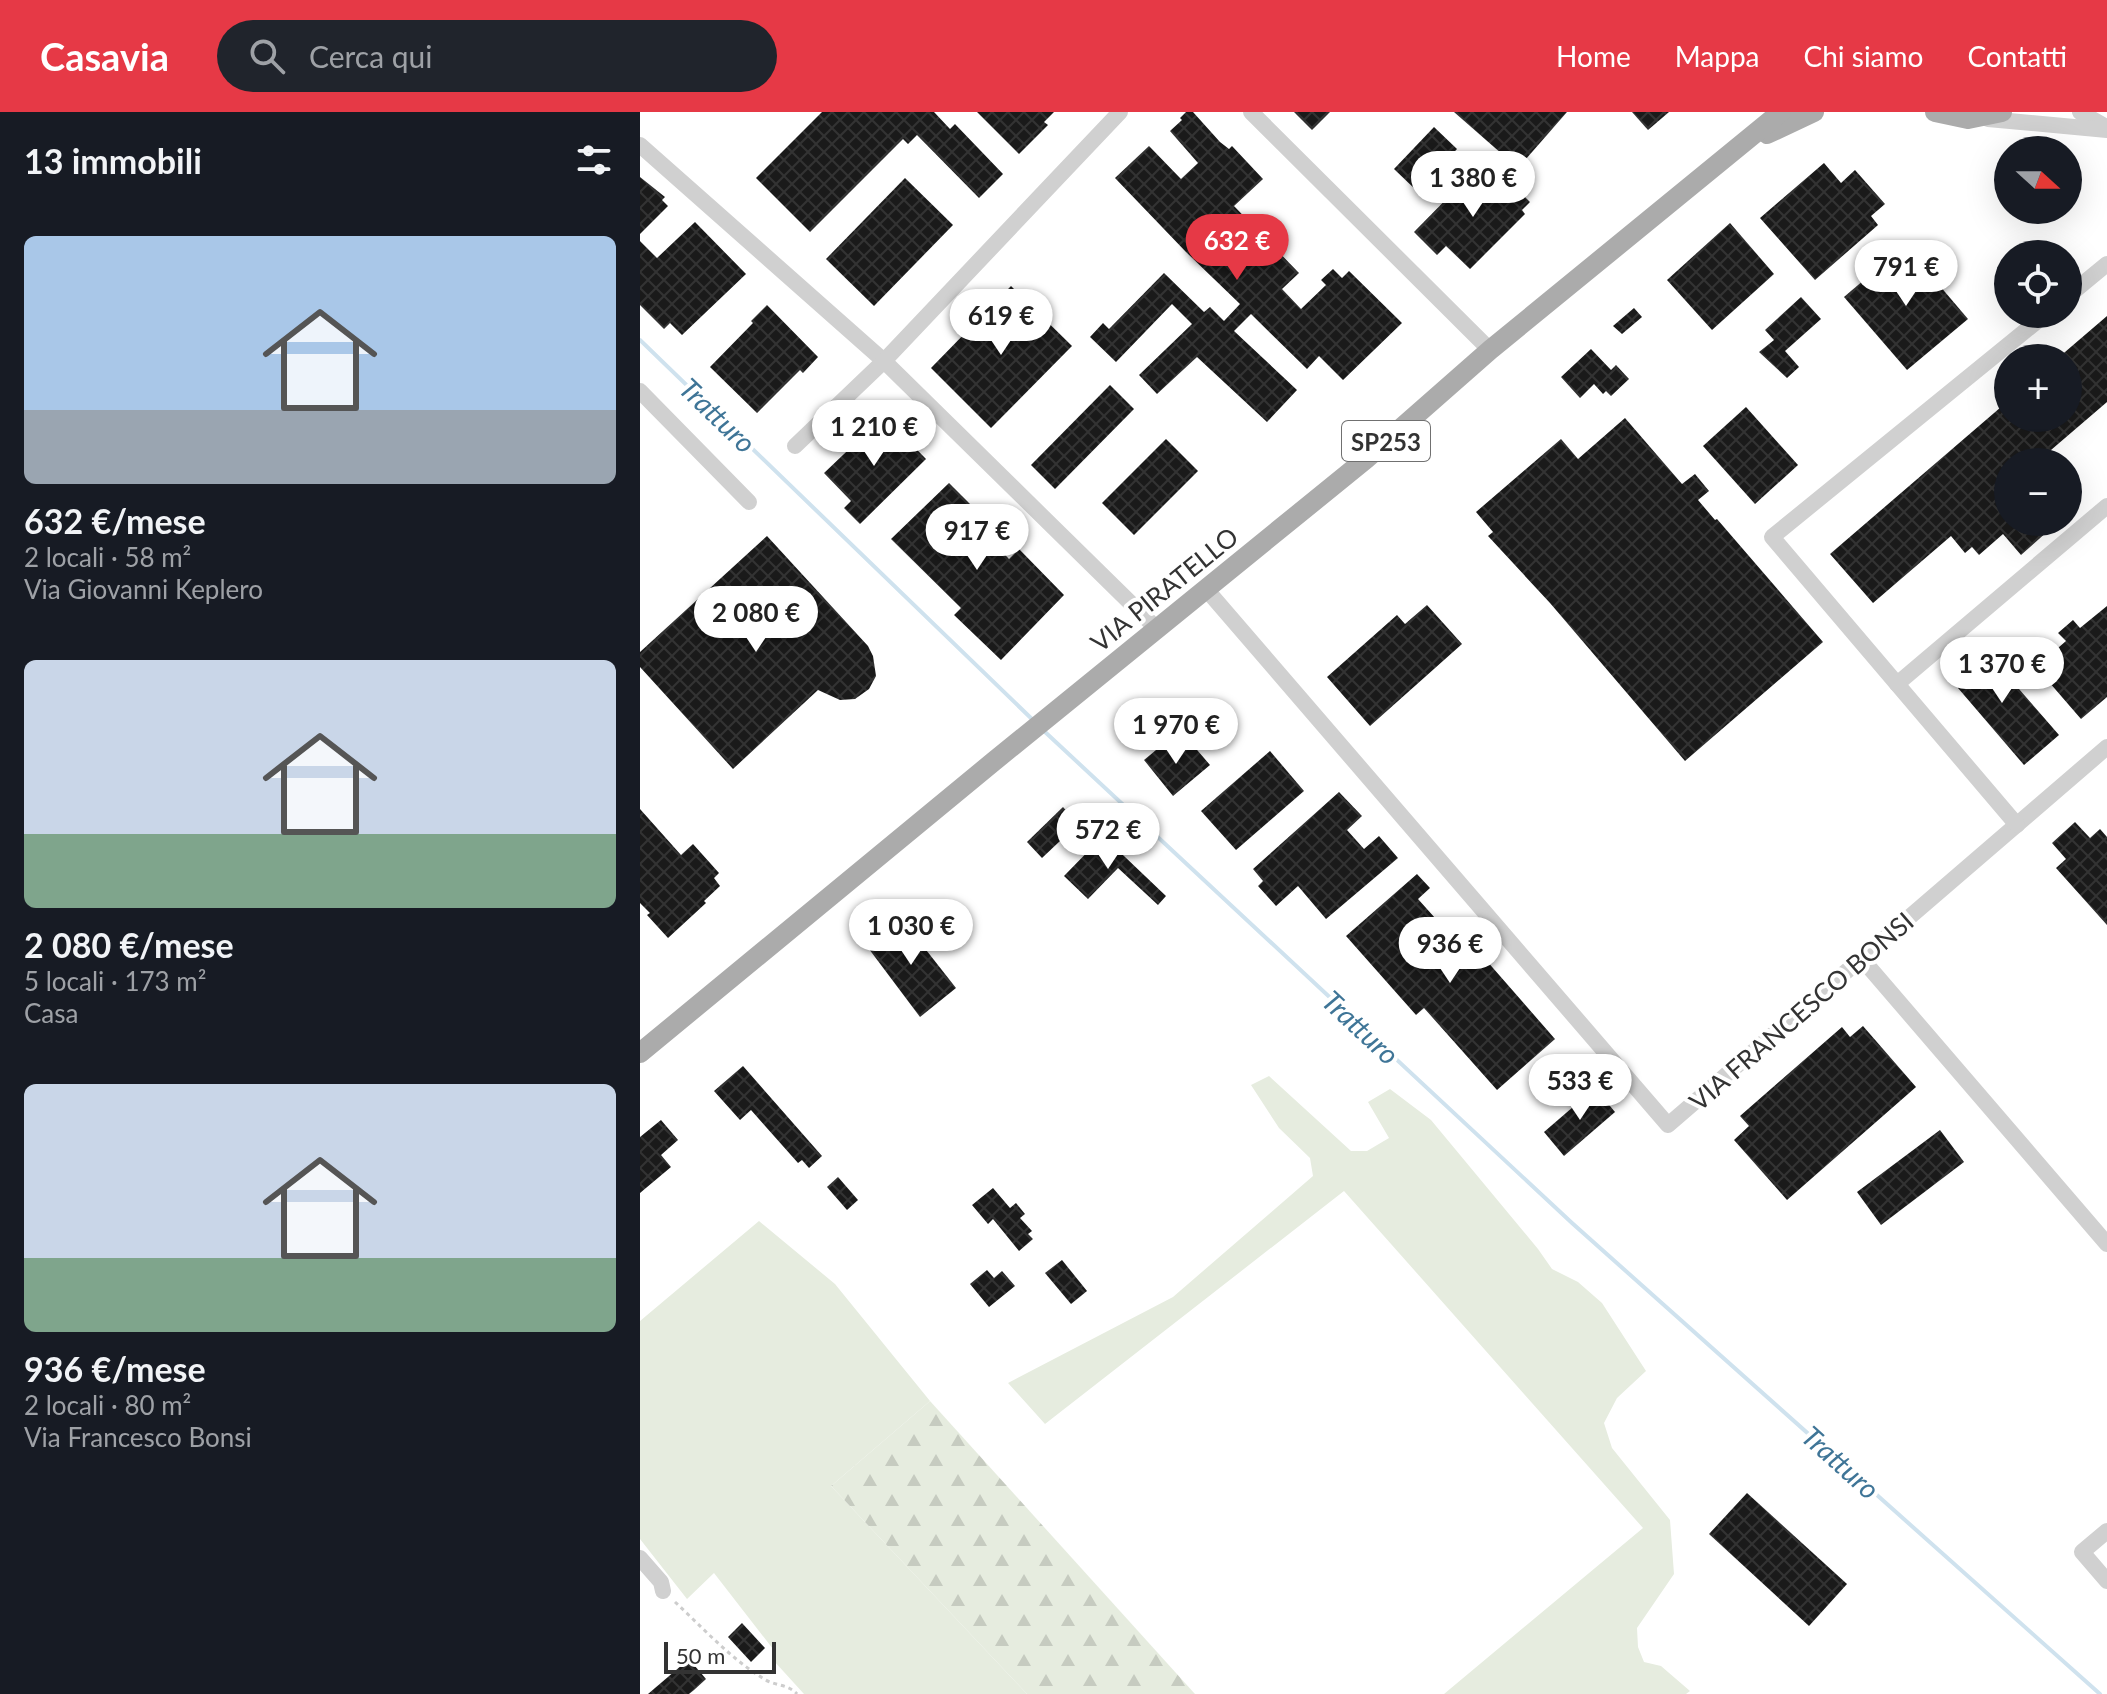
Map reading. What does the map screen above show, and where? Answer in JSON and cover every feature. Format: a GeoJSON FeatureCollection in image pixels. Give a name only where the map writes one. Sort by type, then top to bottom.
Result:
{"type":"FeatureCollection","features":[{"type":"Feature","properties":{"kind":"main road","name":"VIA PIRATELLO"},"geometry":{"type":"LineString","coordinates":[[640,1053],[1366,459],[1490,350],[1781,112]]}},
{"type":"Feature","properties":{"kind":"main road","name":"VIA PIRATELLO"},"geometry":{"type":"LineString","coordinates":[[1719,163],[1770,132],[1814,112]]}},
{"type":"Feature","properties":{"kind":"main road"},"geometry":{"type":"LineString","coordinates":[[1935,112],[1955,118],[1982,118],[2002,112]]}},
{"type":"Feature","properties":{"kind":"street"},"geometry":{"type":"LineString","coordinates":[[795,446],[884,361],[1120,112]]}},
{"type":"Feature","properties":{"kind":"street"},"geometry":{"type":"LineString","coordinates":[[1251,112],[1490,350]]}},
{"type":"Feature","properties":{"kind":"street"},"geometry":{"type":"LineString","coordinates":[[2080,112],[2107,129]]}},
{"type":"Feature","properties":{"kind":"street"},"geometry":{"type":"LineString","coordinates":[[1982,118],[2107,129]]}},
{"type":"Feature","properties":{"kind":"street"},"geometry":{"type":"LineString","coordinates":[[640,145],[884,361],[1157,629]]}},
{"type":"Feature","properties":{"kind":"street"},"geometry":{"type":"LineString","coordinates":[[2082,285],[2107,264]]}},
{"type":"Feature","properties":{"kind":"street"},"geometry":{"type":"LineString","coordinates":[[2017,825],[1772,537],[2029,328]]}},
{"type":"Feature","properties":{"kind":"street"},"geometry":{"type":"LineString","coordinates":[[640,391],[749,502]]}},
{"type":"Feature","properties":{"kind":"street"},"geometry":{"type":"LineString","coordinates":[[1897,684],[2107,506]]}},
{"type":"Feature","properties":{"kind":"street","name":"VIA FRANCESCO BONSI"},"geometry":{"type":"LineString","coordinates":[[1206,589],[1668,1125],[2107,747]]}},
{"type":"Feature","properties":{"kind":"street"},"geometry":{"type":"LineString","coordinates":[[1862,959],[2107,1244]]}},
{"type":"Feature","properties":{"kind":"street"},"geometry":{"type":"LineString","coordinates":[[2107,1531],[2082,1552],[2107,1581]]}},
{"type":"Feature","properties":{"kind":"street"},"geometry":{"type":"LineString","coordinates":[[640,1558],[661,1582],[663,1591]]}},
{"type":"Feature","properties":{"kind":"path"},"geometry":{"type":"LineString","coordinates":[[663,1591],[738,1661],[767,1681],[792,1688],[797,1694]]}},
{"type":"Feature","properties":{"kind":"green space"},"geometry":{"type":"Polygon","coordinates":[[[1269,1076],[1351,1151],[1367,1151],[1389,1138],[1368,1102],[1390,1089],[1431,1120],[1552,1269],[1578,1282],[1602,1303],[1646,1371],[1617,1398],[1604,1423],[1612,1448],[1670,1520],[1674,1574],[1637,1628],[1638,1647],[1644,1662],[1661,1666],[1690,1691],[1686,1694],[1444,1694],[1643,1528],[1344,1191],[1045,1424],[1008,1383],[1173,1297],[1313,1176],[1310,1158],[1279,1128],[1251,1085],[1269,1076]]]}},
{"type":"Feature","properties":{"kind":"green space"},"geometry":{"type":"Polygon","coordinates":[[[759,1221],[835,1284],[930,1401],[831,1486],[1027,1694],[804,1694],[774,1661],[773,1649],[714,1573],[687,1599],[640,1539],[640,1321],[759,1221]]]}},
{"type":"Feature","properties":{"kind":"green space"},"geometry":{"type":"Polygon","coordinates":[[[930,1401],[1195,1694],[1027,1694],[831,1486],[930,1401]]]}},
{"type":"Feature","properties":{"kind":"building"},"geometry":{"type":"Polygon","coordinates":[[[822,112],[934,112],[950,129],[955,124],[1003,174],[979,198],[917,135],[908,144],[903,139],[810,232],[756,178],[822,112]]]}},
{"type":"Feature","properties":{"kind":"building"},"geometry":{"type":"Polygon","coordinates":[[[977,112],[1054,112],[1044,122],[1048,125],[1019,154],[977,112]]]}},
{"type":"Feature","properties":{"kind":"building"},"geometry":{"type":"Polygon","coordinates":[[[1186,112],[1193,112],[1220,142],[1229,149],[1232,146],[1263,179],[1234,206],[1299,273],[1282,289],[1301,309],[1326,285],[1321,280],[1333,269],[1342,278],[1349,271],[1402,323],[1343,380],[1319,356],[1307,369],[1251,314],[1234,331],[1297,390],[1267,422],[1197,357],[1157,394],[1139,375],[1192,324],[1172,304],[1116,362],[1090,337],[1103,323],[1109,329],[1164,273],[1204,312],[1210,307],[1224,321],[1240,304],[1115,178],[1149,146],[1181,179],[1198,163],[1170,131],[1186,112]]]}},
{"type":"Feature","properties":{"kind":"building"},"geometry":{"type":"Polygon","coordinates":[[[1294,112],[1330,112],[1312,130],[1294,112]]]}},
{"type":"Feature","properties":{"kind":"building"},"geometry":{"type":"Polygon","coordinates":[[[1454,112],[1567,112],[1518,168],[1454,112]]]}},
{"type":"Feature","properties":{"kind":"building"},"geometry":{"type":"Polygon","coordinates":[[[1632,112],[1669,112],[1648,130],[1632,112]]]}},
{"type":"Feature","properties":{"kind":"building"},"geometry":{"type":"Polygon","coordinates":[[[1434,127],[1457,149],[1417,191],[1394,169],[1434,127]]]}},
{"type":"Feature","properties":{"kind":"building"},"geometry":{"type":"Polygon","coordinates":[[[1824,163],[1841,183],[1855,170],[1885,204],[1871,216],[1878,225],[1815,280],[1760,218],[1824,163]]]}},
{"type":"Feature","properties":{"kind":"building"},"geometry":{"type":"Polygon","coordinates":[[[1478,167],[1508,197],[1516,188],[1530,202],[1522,210],[1525,214],[1470,269],[1446,246],[1437,255],[1414,232],[1478,167]]]}},
{"type":"Feature","properties":{"kind":"building"},"geometry":{"type":"Polygon","coordinates":[[[640,177],[665,197],[662,200],[668,206],[640,234],[640,177]]]}},
{"type":"Feature","properties":{"kind":"building"},"geometry":{"type":"Polygon","coordinates":[[[905,178],[953,225],[874,306],[826,259],[905,178]]]}},
{"type":"Feature","properties":{"kind":"building"},"geometry":{"type":"Polygon","coordinates":[[[695,222],[746,274],[682,335],[670,323],[664,329],[640,305],[640,241],[657,258],[695,222]]]}},
{"type":"Feature","properties":{"kind":"building"},"geometry":{"type":"Polygon","coordinates":[[[1730,223],[1774,274],[1712,330],[1667,280],[1730,223]]]}},
{"type":"Feature","properties":{"kind":"building"},"geometry":{"type":"Polygon","coordinates":[[[1905,245],[1968,319],[1907,370],[1844,297],[1905,245]]]}},
{"type":"Feature","properties":{"kind":"building"},"geometry":{"type":"Polygon","coordinates":[[[1011,286],[1072,346],[991,428],[931,368],[1011,286]]]}},
{"type":"Feature","properties":{"kind":"building"},"geometry":{"type":"Polygon","coordinates":[[[1801,297],[1821,319],[1785,351],[1799,367],[1787,378],[1759,352],[1774,340],[1765,330],[1801,297]]]}},
{"type":"Feature","properties":{"kind":"building"},"geometry":{"type":"Polygon","coordinates":[[[767,305],[818,357],[803,373],[800,370],[757,413],[710,367],[767,305]]]}},
{"type":"Feature","properties":{"kind":"building"},"geometry":{"type":"Polygon","coordinates":[[[1634,308],[1642,317],[1622,334],[1613,326],[1634,308]]]}},
{"type":"Feature","properties":{"kind":"building"},"geometry":{"type":"Polygon","coordinates":[[[2107,316],[2107,402],[2082,423],[2082,344],[2074,344],[2107,316]]]}},
{"type":"Feature","properties":{"kind":"building"},"geometry":{"type":"Polygon","coordinates":[[[1591,349],[1611,370],[1616,365],[1629,379],[1611,396],[1606,391],[1603,394],[1594,384],[1580,398],[1561,377],[1591,349]]]}},
{"type":"Feature","properties":{"kind":"building"},"geometry":{"type":"Polygon","coordinates":[[[1110,385],[1134,409],[1055,489],[1031,465],[1110,385]]]}},
{"type":"Feature","properties":{"kind":"building"},"geometry":{"type":"Polygon","coordinates":[[[1746,407],[1798,465],[1755,504],[1703,446],[1746,407]]]}},
{"type":"Feature","properties":{"kind":"building"},"geometry":{"type":"Polygon","coordinates":[[[1994,413],[1994,432],[2072,432],[2053,448],[1994,448],[1994,536],[2001,536],[1979,555],[1972,547],[1965,553],[1951,536],[1873,603],[1830,554],[1994,413]]]}},
{"type":"Feature","properties":{"kind":"building"},"geometry":{"type":"Polygon","coordinates":[[[884,416],[926,459],[860,524],[844,508],[851,501],[824,473],[884,416]]]}},
{"type":"Feature","properties":{"kind":"building"},"geometry":{"type":"Polygon","coordinates":[[[1625,418],[1682,484],[1695,474],[1709,491],[1698,500],[1823,642],[1685,761],[1550,603],[1488,536],[1493,532],[1476,512],[1561,439],[1578,459],[1625,418]]]}},
{"type":"Feature","properties":{"kind":"building"},"geometry":{"type":"Polygon","coordinates":[[[1166,439],[1198,471],[1134,535],[1102,503],[1166,439]]]}},
{"type":"Feature","properties":{"kind":"building"},"geometry":{"type":"Polygon","coordinates":[[[949,483],[993,527],[985,534],[1009,559],[1019,549],[1064,595],[1001,660],[954,615],[961,608],[891,539],[949,483]]]}},
{"type":"Feature","properties":{"kind":"building"},"geometry":{"type":"Polygon","coordinates":[[[767,536],[868,646],[876,676],[869,689],[855,699],[840,700],[818,690],[733,769],[640,667],[640,652],[767,536]]]}},
{"type":"Feature","properties":{"kind":"building"},"geometry":{"type":"Polygon","coordinates":[[[2005,536],[2042,536],[2021,555],[2005,536]]]}},
{"type":"Feature","properties":{"kind":"building"},"geometry":{"type":"Polygon","coordinates":[[[1427,605],[1462,644],[1370,726],[1327,677],[1397,615],[1405,624],[1427,605]]]}},
{"type":"Feature","properties":{"kind":"building"},"geometry":{"type":"Polygon","coordinates":[[[2107,606],[2107,697],[2081,719],[2036,667],[2066,641],[2058,633],[2073,620],[2080,628],[2107,606]]]}},
{"type":"Feature","properties":{"kind":"building"},"geometry":{"type":"Polygon","coordinates":[[[1972,645],[1987,662],[1992,658],[2059,735],[2024,765],[1958,688],[1960,686],[1945,668],[1972,645]]]}},
{"type":"Feature","properties":{"kind":"building"},"geometry":{"type":"Polygon","coordinates":[[[1168,740],[1179,754],[1192,744],[1210,765],[1173,796],[1144,760],[1168,740]]]}},
{"type":"Feature","properties":{"kind":"building"},"geometry":{"type":"Polygon","coordinates":[[[1270,751],[1304,791],[1236,850],[1201,811],[1270,751]]]}},
{"type":"Feature","properties":{"kind":"building"},"geometry":{"type":"Polygon","coordinates":[[[1339,792],[1362,816],[1347,830],[1364,849],[1379,836],[1398,858],[1326,919],[1298,886],[1276,906],[1258,886],[1263,881],[1253,869],[1339,792]]]}},
{"type":"Feature","properties":{"kind":"building"},"geometry":{"type":"Polygon","coordinates":[[[1063,807],[1078,824],[1042,858],[1027,842],[1063,807]]]}},
{"type":"Feature","properties":{"kind":"building"},"geometry":{"type":"Polygon","coordinates":[[[640,809],[681,855],[693,844],[719,873],[714,878],[720,886],[668,938],[640,903],[640,809]]]}},
{"type":"Feature","properties":{"kind":"building"},"geometry":{"type":"Polygon","coordinates":[[[2075,822],[2090,838],[2100,829],[2107,837],[2107,925],[2056,868],[2066,859],[2052,843],[2075,822]]]}},
{"type":"Feature","properties":{"kind":"building"},"geometry":{"type":"Polygon","coordinates":[[[1103,836],[1166,896],[1158,905],[1118,868],[1088,899],[1064,876],[1103,836]]]}},
{"type":"Feature","properties":{"kind":"building"},"geometry":{"type":"Polygon","coordinates":[[[1417,874],[1430,888],[1418,899],[1479,967],[1486,960],[1555,1039],[1497,1090],[1424,1008],[1416,1015],[1346,936],[1417,874]]]}},
{"type":"Feature","properties":{"kind":"building"},"geometry":{"type":"Polygon","coordinates":[[[901,918],[956,988],[920,1017],[866,945],[901,918]]]}},
{"type":"Feature","properties":{"kind":"building"},"geometry":{"type":"Polygon","coordinates":[[[1863,1026],[1916,1087],[1787,1200],[1734,1140],[1749,1126],[1740,1116],[1842,1027],[1850,1037],[1863,1026]]]}},
{"type":"Feature","properties":{"kind":"building"},"geometry":{"type":"Polygon","coordinates":[[[743,1066],[822,1156],[809,1168],[802,1160],[798,1163],[751,1110],[740,1120],[714,1091],[743,1066]]]}},
{"type":"Feature","properties":{"kind":"building"},"geometry":{"type":"Polygon","coordinates":[[[1595,1088],[1615,1112],[1564,1156],[1544,1132],[1595,1088]]]}},
{"type":"Feature","properties":{"kind":"building"},"geometry":{"type":"Polygon","coordinates":[[[661,1120],[678,1140],[661,1155],[671,1167],[640,1193],[640,1137],[661,1120]]]}},
{"type":"Feature","properties":{"kind":"building"},"geometry":{"type":"Polygon","coordinates":[[[1940,1130],[1964,1162],[1881,1225],[1857,1192],[1940,1130]]]}},
{"type":"Feature","properties":{"kind":"building"},"geometry":{"type":"Polygon","coordinates":[[[838,1177],[858,1200],[847,1210],[827,1187],[838,1177]]]}},
{"type":"Feature","properties":{"kind":"building"},"geometry":{"type":"Polygon","coordinates":[[[993,1188],[1010,1208],[1016,1203],[1025,1214],[1020,1218],[1032,1231],[1028,1234],[1033,1239],[1019,1251],[993,1219],[988,1224],[972,1205],[993,1188]]]}},
{"type":"Feature","properties":{"kind":"building"},"geometry":{"type":"Polygon","coordinates":[[[1062,1260],[1087,1291],[1071,1304],[1045,1273],[1062,1260]]]}},
{"type":"Feature","properties":{"kind":"building"},"geometry":{"type":"Polygon","coordinates":[[[987,1270],[994,1278],[1002,1271],[1015,1286],[989,1307],[970,1284],[987,1270]]]}},
{"type":"Feature","properties":{"kind":"building"},"geometry":{"type":"Polygon","coordinates":[[[1747,1493],[1847,1584],[1809,1626],[1709,1534],[1747,1493]]]}},
{"type":"Feature","properties":{"kind":"building"},"geometry":{"type":"Polygon","coordinates":[[[742,1623],[765,1648],[751,1662],[728,1637],[742,1623]]]}},
{"type":"Feature","properties":{"kind":"building"},"geometry":{"type":"Polygon","coordinates":[[[689,1659],[706,1679],[694,1690],[689,1694],[648,1694],[689,1659]]]}},
{"type":"Feature","properties":{"kind":"waterway","name":"Tratturo"},"geometry":{"type":"LineString","coordinates":[[640,340],[1035,722]]}},
{"type":"Feature","properties":{"kind":"waterway","name":"Tratturo"},"geometry":{"type":"LineString","coordinates":[[1044,731],[1572,1223],[2100,1694]]}}]}
